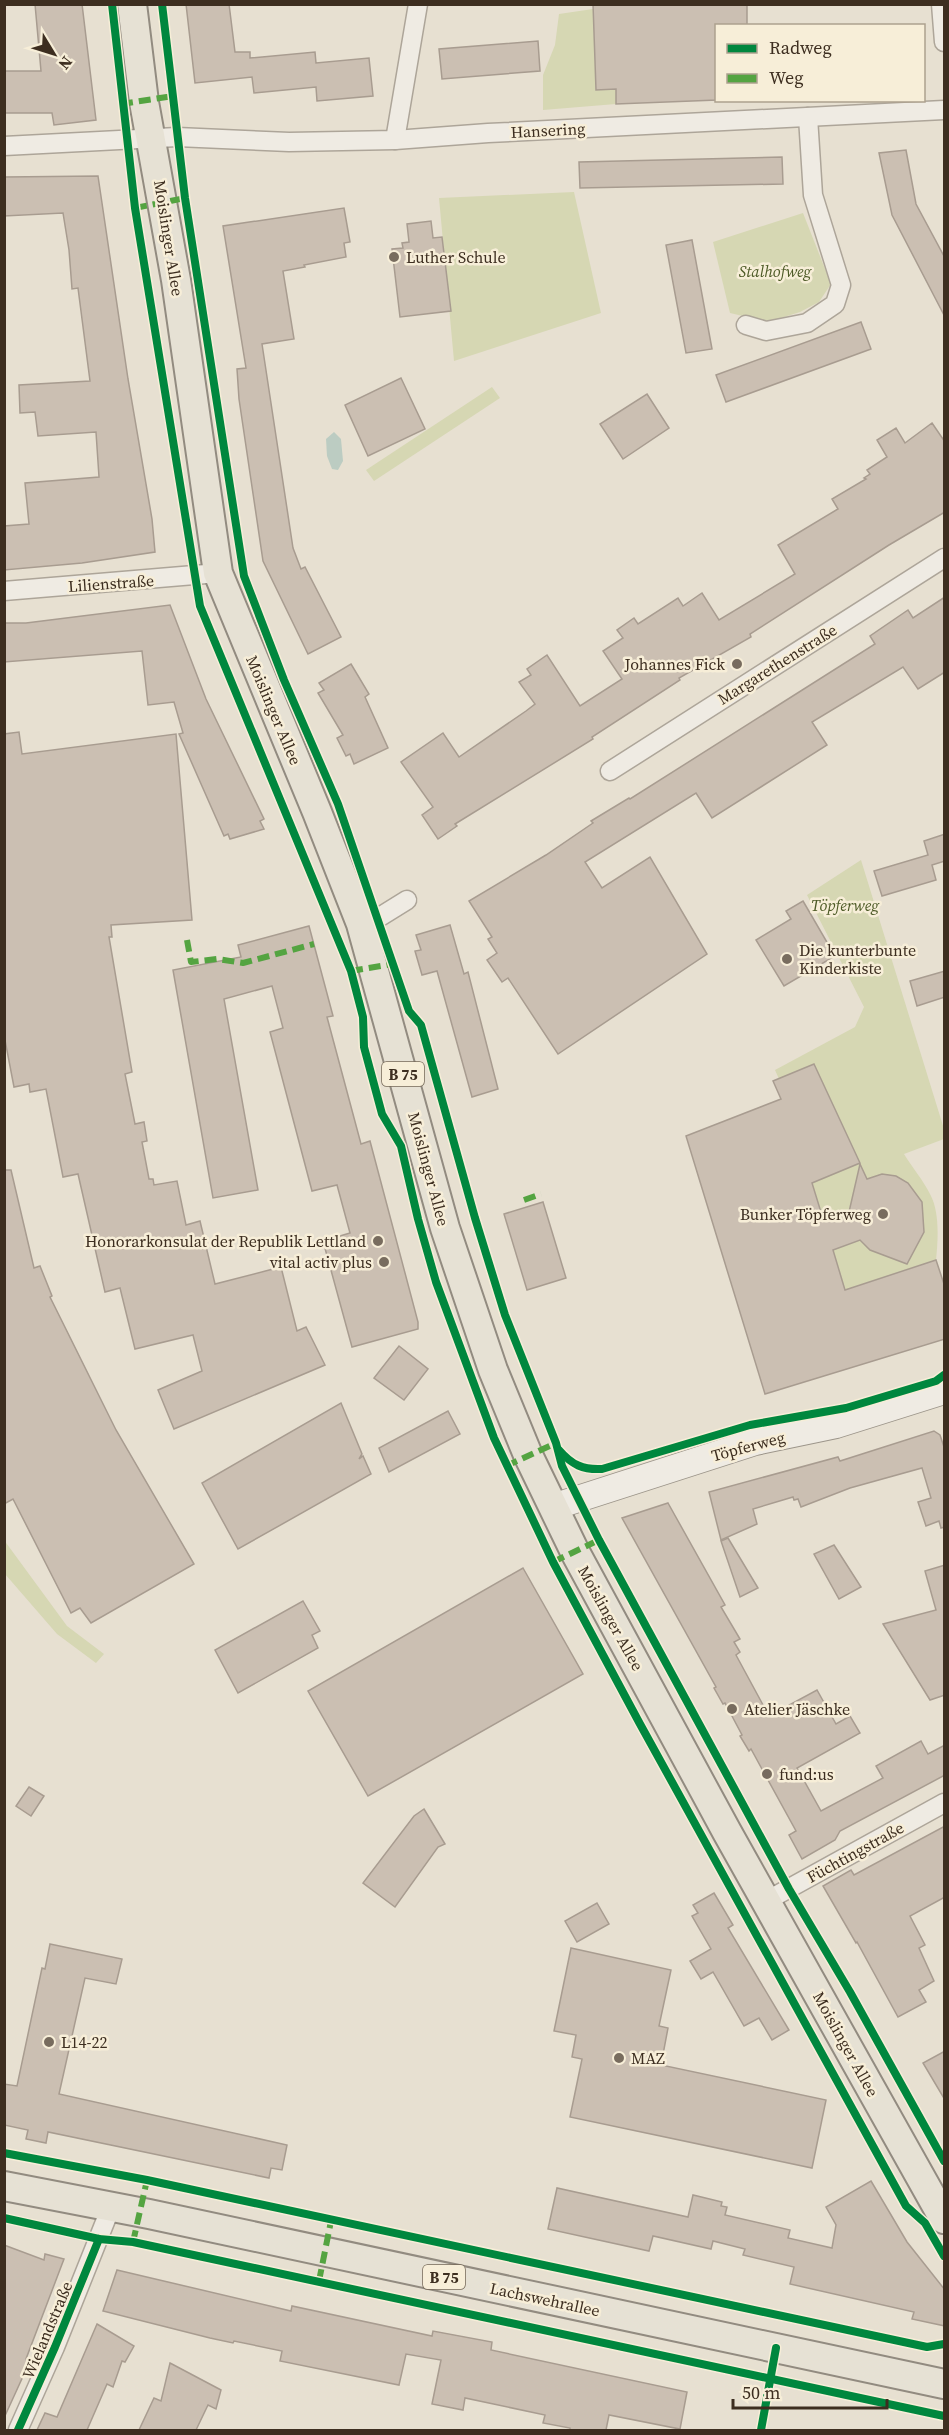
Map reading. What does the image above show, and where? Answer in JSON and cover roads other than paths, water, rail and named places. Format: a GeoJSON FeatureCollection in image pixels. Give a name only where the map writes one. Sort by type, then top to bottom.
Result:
{"type":"FeatureCollection","features":[{"type":"Feature","properties":{"kind":"main road","name":"Moislinger Allee"},"geometry":{"type":"LineString","coordinates":[[132,4],[144,102],[176,280],[218,573],[361,924],[441,1214],[470,1303],[516,1427],[575,1552],[766,1901],[945,2219]]}},
{"type":"Feature","properties":{"kind":"main road","name":"Töpferweg"},"geometry":{"type":"LineString","coordinates":[[553,1507],[755,1442],[836,1425],[945,1391]]}},
{"type":"Feature","properties":{"kind":"main road","name":"Lachswehrallee"},"geometry":{"type":"LineString","coordinates":[[4,2186],[945,2384]]}},
{"type":"Feature","properties":{"kind":"street"},"geometry":{"type":"LineString","coordinates":[[395,140],[418,4]]}},
{"type":"Feature","properties":{"kind":"street"},"geometry":{"type":"LineString","coordinates":[[941,4],[945,42]]}},
{"type":"Feature","properties":{"kind":"street","name":"Hansering"},"geometry":{"type":"LineString","coordinates":[[4,146],[177,137],[289,142],[395,140],[498,132],[945,110]]}},
{"type":"Feature","properties":{"kind":"street"},"geometry":{"type":"LineString","coordinates":[[746,325],[766,331],[807,323],[835,304],[841,285],[813,195],[808,117]]}},
{"type":"Feature","properties":{"kind":"street","name":"Margarethenstraße"},"geometry":{"type":"LineString","coordinates":[[610,771],[945,558]]}},
{"type":"Feature","properties":{"kind":"street","name":"Lilienstraße"},"geometry":{"type":"LineString","coordinates":[[4,591],[218,573]]}},
{"type":"Feature","properties":{"kind":"street"},"geometry":{"type":"LineString","coordinates":[[361,924],[378,918],[407,900]]}},
{"type":"Feature","properties":{"kind":"street","name":"Füchtingstraße"},"geometry":{"type":"LineString","coordinates":[[766,1901],[945,1803]]}},
{"type":"Feature","properties":{"kind":"street","name":"Wielandstraße"},"geometry":{"type":"LineString","coordinates":[[18,2430],[55,2347],[111,2207]]}},
{"type":"Feature","properties":{"kind":"place","name":"Luther Schule"},"geometry":{"type":"Point","coordinates":[394,257]}},
{"type":"Feature","properties":{"kind":"place","name":"Johannes Fick"},"geometry":{"type":"Point","coordinates":[737,664]}},
{"type":"Feature","properties":{"kind":"place","name":"Die kunterbunte Kinderkiste"},"geometry":{"type":"Point","coordinates":[787,959]}},
{"type":"Feature","properties":{"kind":"place","name":"Bunker Töpferweg"},"geometry":{"type":"Point","coordinates":[883,1214]}},
{"type":"Feature","properties":{"kind":"place","name":"Honorarkonsulat der Republik Lettland"},"geometry":{"type":"Point","coordinates":[378,1241]}},
{"type":"Feature","properties":{"kind":"place","name":"vital activ plus"},"geometry":{"type":"Point","coordinates":[384,1262]}},
{"type":"Feature","properties":{"kind":"place","name":"Atelier Jäschke"},"geometry":{"type":"Point","coordinates":[732,1709]}},
{"type":"Feature","properties":{"kind":"place","name":"fund:us"},"geometry":{"type":"Point","coordinates":[767,1774]}},
{"type":"Feature","properties":{"kind":"place","name":"L14-22"},"geometry":{"type":"Point","coordinates":[49,2042]}},
{"type":"Feature","properties":{"kind":"place","name":"MAZ"},"geometry":{"type":"Point","coordinates":[619,2058]}},
{"type":"Feature","properties":{"kind":"park label","name":"Stalhofweg"},"geometry":{"type":"Point","coordinates":[775,271]}}]}
